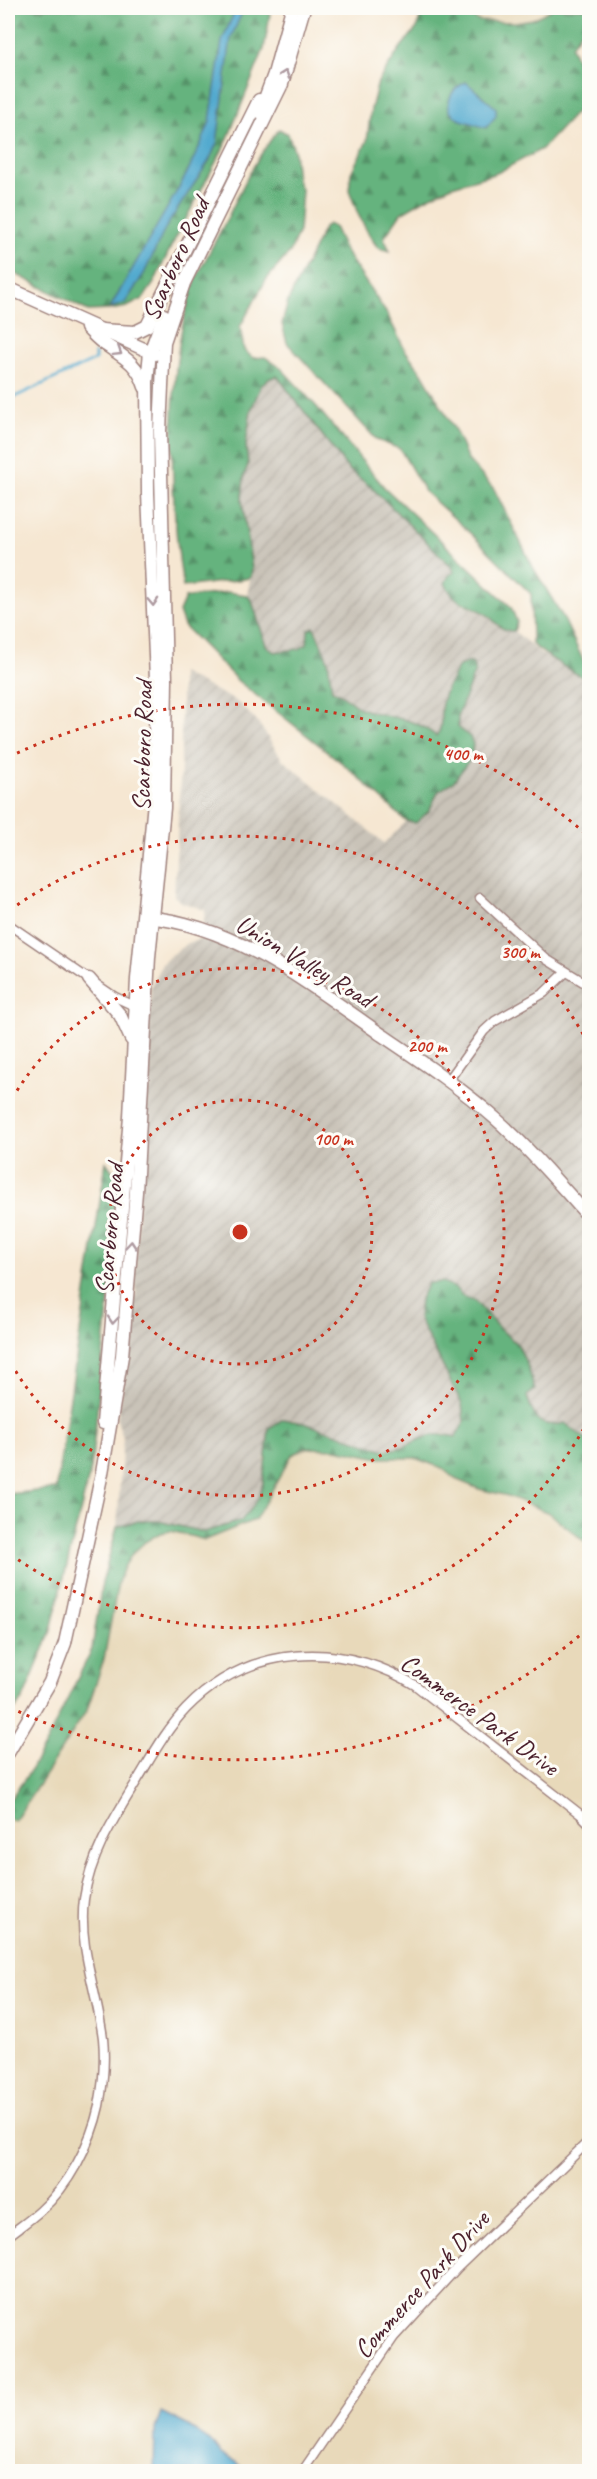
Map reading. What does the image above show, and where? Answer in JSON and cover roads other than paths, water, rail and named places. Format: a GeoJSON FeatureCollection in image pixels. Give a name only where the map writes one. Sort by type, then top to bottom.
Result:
{"type":"FeatureCollection","features":[{"type":"Feature","properties":{"kind":"main road","name":"Scarboro Road"},"geometry":{"type":"LineString","coordinates":[[8,1753],[50,1683],[65,1643],[102,1473],[122,1356],[136,1192],[140,1008],[148,917],[156,735],[147,394],[173,291],[256,122],[271,83],[292,8]]}},
{"type":"Feature","properties":{"kind":"main road","name":"Scarboro Road"},"geometry":{"type":"LineString","coordinates":[[148,917],[164,808],[167,746],[160,431],[156,355],[184,283],[282,84],[304,8]]}},
{"type":"Feature","properties":{"kind":"main road"},"geometry":{"type":"LineString","coordinates":[[100,330],[135,332],[147,326],[254,113],[280,46]]}},
{"type":"Feature","properties":{"kind":"main road"},"geometry":{"type":"LineString","coordinates":[[8,288],[156,355]]}},
{"type":"Feature","properties":{"kind":"main road"},"geometry":{"type":"LineString","coordinates":[[77,320],[105,344],[132,362],[139,371],[147,394]]}},
{"type":"Feature","properties":{"kind":"main road","name":"Union Valley Road"},"geometry":{"type":"LineString","coordinates":[[148,917],[169,920],[226,937],[251,948],[306,983],[448,1081],[496,1119],[590,1218]]}},
{"type":"Feature","properties":{"kind":"main road"},"geometry":{"type":"LineString","coordinates":[[89,979],[120,1015],[133,1044]]}},
{"type":"Feature","properties":{"kind":"main road","name":"Scarboro Road"},"geometry":{"type":"LineString","coordinates":[[93,1511],[107,1396],[116,1294],[130,1117],[133,1044],[140,1008]]}},
{"type":"Feature","properties":{"kind":"street"},"geometry":{"type":"LineString","coordinates":[[480,898],[546,959],[565,973],[590,986]]}},
{"type":"Feature","properties":{"kind":"street"},"geometry":{"type":"LineString","coordinates":[[8,924],[115,997],[140,1008]]}},
{"type":"Feature","properties":{"kind":"street"},"geometry":{"type":"LineString","coordinates":[[448,1081],[484,1031],[495,1021],[544,993],[565,973]]}},
{"type":"Feature","properties":{"kind":"street","name":"Commerce Park Drive"},"geometry":{"type":"LineString","coordinates":[[8,2236],[41,2210],[56,2194],[92,2134],[99,2104],[103,2039],[84,1942],[84,1900],[91,1866],[116,1816],[170,1727],[206,1691],[242,1669],[281,1658],[315,1654],[350,1658],[367,1663],[398,1675],[415,1685],[590,1824]]}},
{"type":"Feature","properties":{"kind":"street","name":"Commerce Park Drive"},"geometry":{"type":"LineString","coordinates":[[302,2472],[394,2337],[457,2268],[590,2140]]}},
{"type":"Feature","properties":{"kind":"water"},"geometry":{"type":"Polygon","coordinates":[[[236,8],[244,8],[231,38],[217,143],[209,161],[166,227],[144,274],[125,303],[110,308],[186,175],[203,139],[210,121],[222,41],[236,8]]]}},
{"type":"Feature","properties":{"kind":"water"},"geometry":{"type":"Polygon","coordinates":[[[466,82],[496,108],[496,116],[486,128],[458,119],[449,111],[452,94],[466,82]]]}},
{"type":"Feature","properties":{"kind":"water"},"geometry":{"type":"Polygon","coordinates":[[[161,2412],[210,2440],[221,2454],[236,2462],[245,2471],[154,2471],[155,2429],[161,2412]]]}},
{"type":"Feature","properties":{"kind":"waterway"},"geometry":{"type":"LineString","coordinates":[[8,400],[95,360],[95,354]]}}]}
